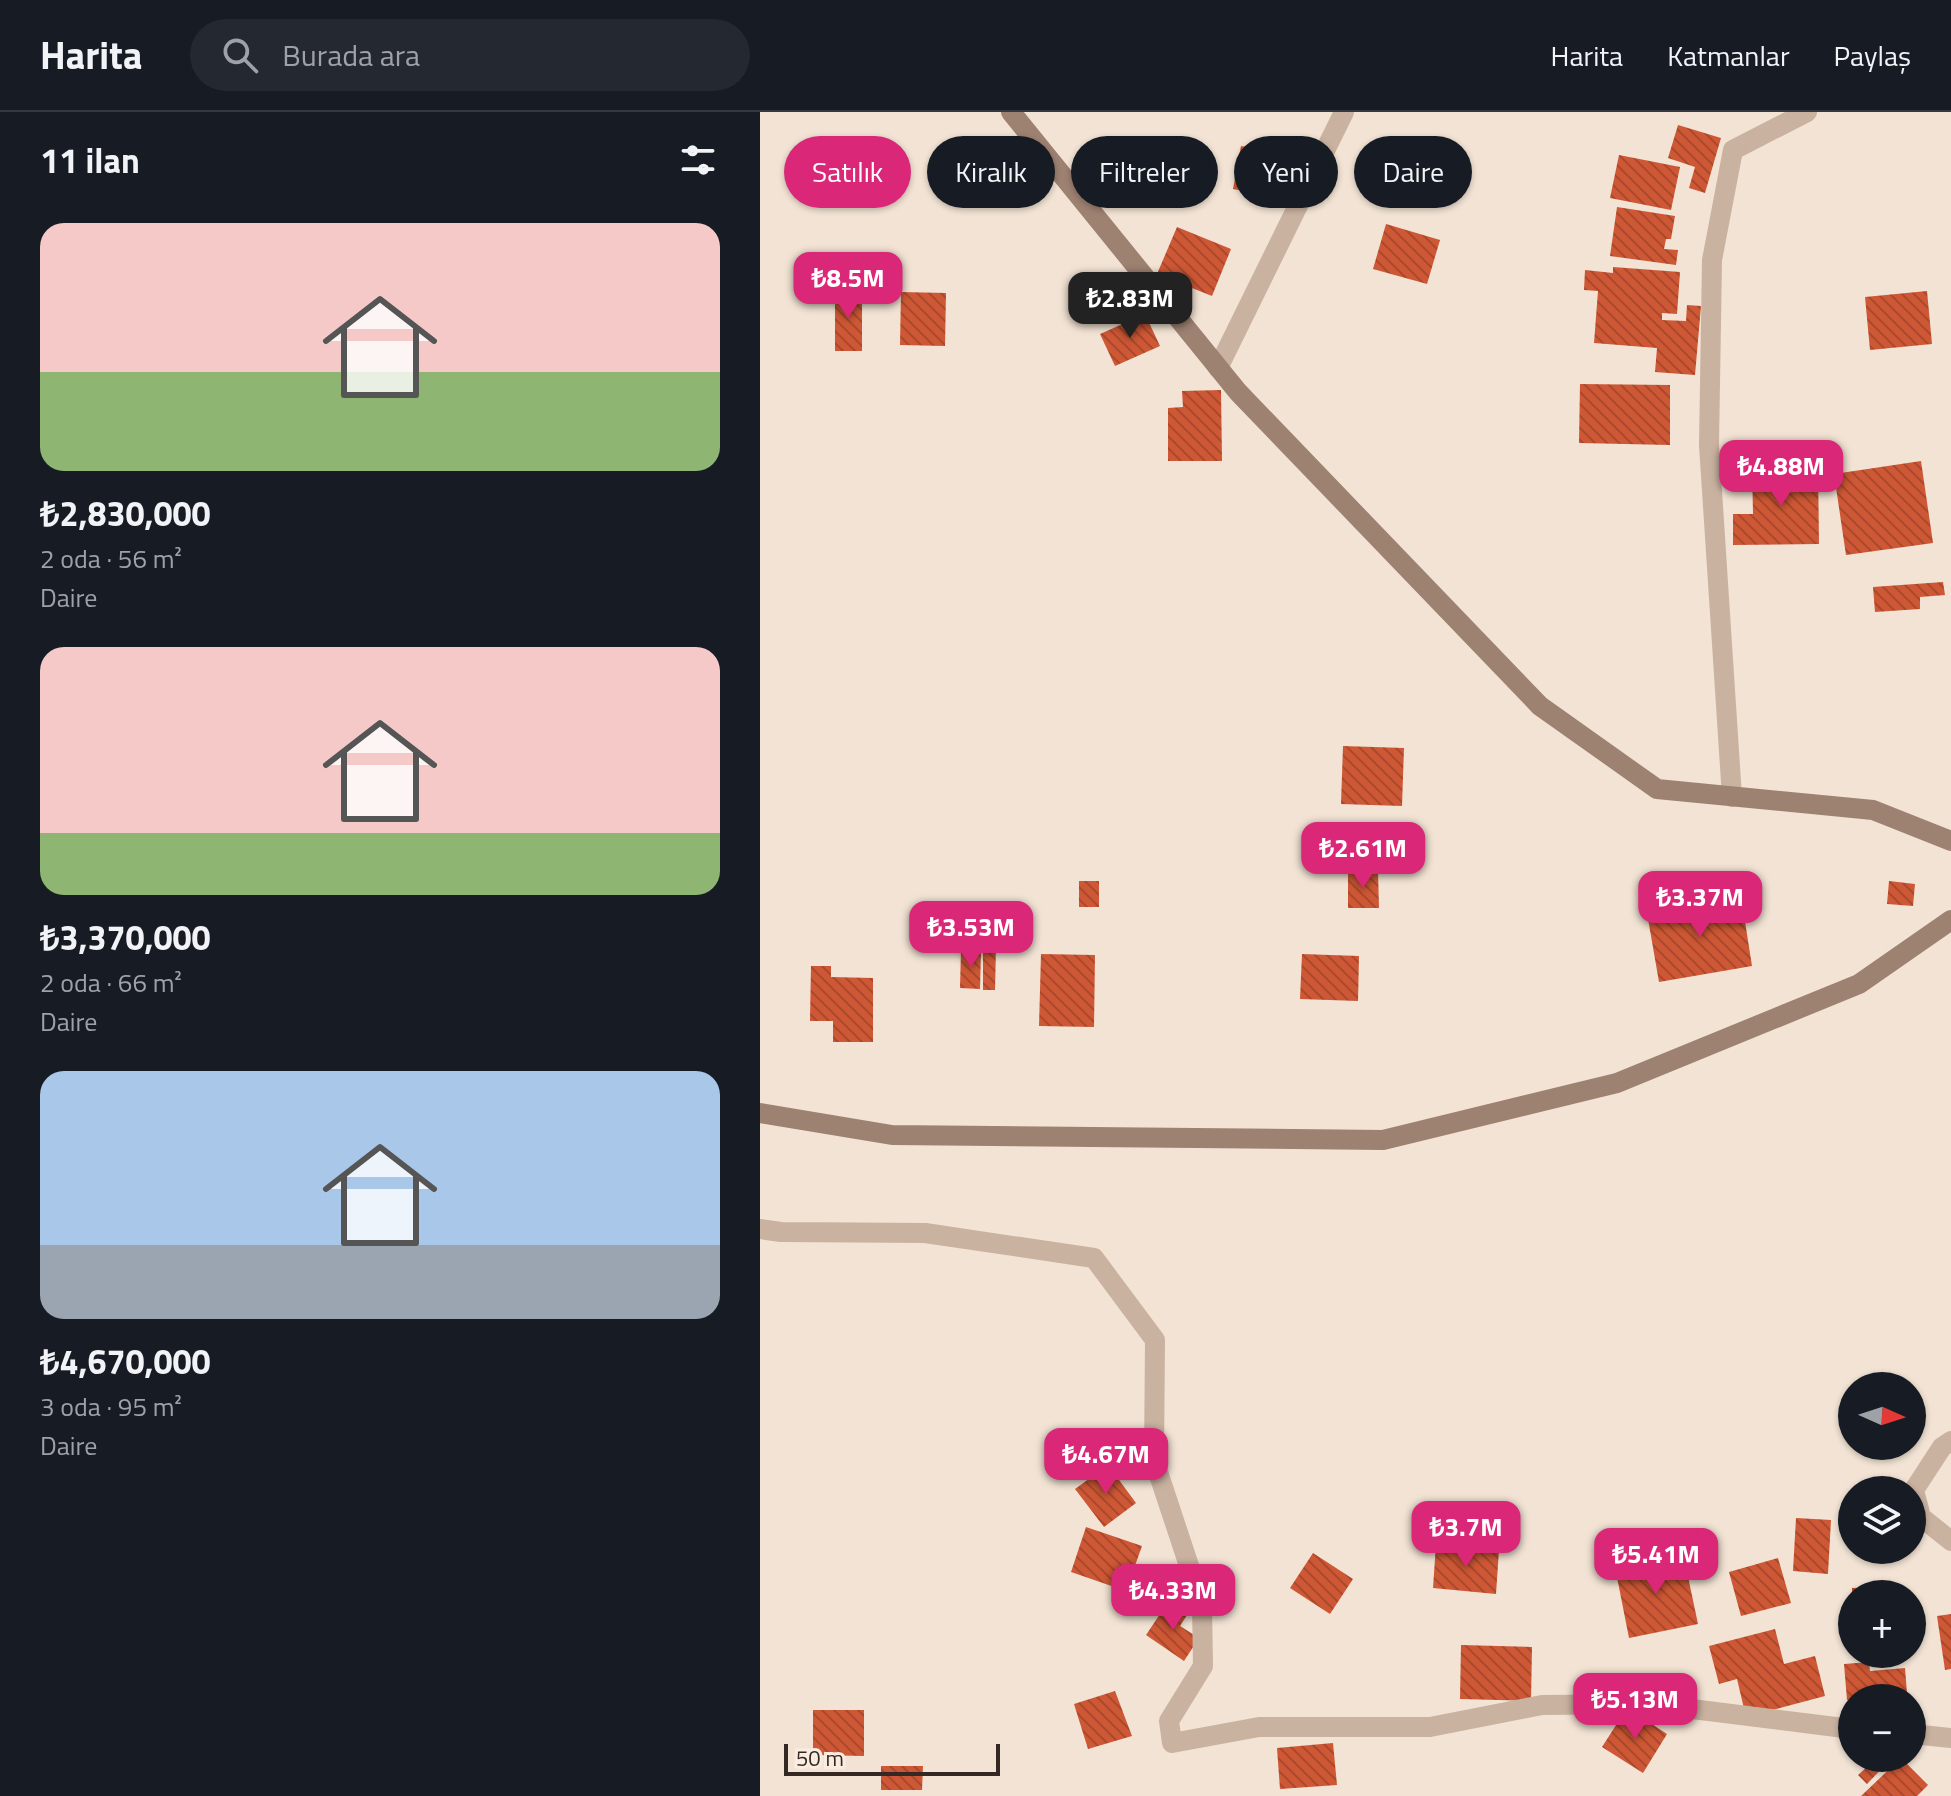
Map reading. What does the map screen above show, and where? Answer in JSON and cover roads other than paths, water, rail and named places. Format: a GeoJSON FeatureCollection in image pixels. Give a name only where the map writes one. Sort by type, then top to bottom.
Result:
{"type":"FeatureCollection","features":[{"type":"Feature","properties":{"kind":"street"},"geometry":{"type":"LineString","coordinates":[[1011,112],[1218,368],[1540,706],[1657,789],[1873,810],[1951,841]]}},
{"type":"Feature","properties":{"kind":"street"},"geometry":{"type":"LineString","coordinates":[[1218,368],[1344,112]]}},
{"type":"Feature","properties":{"kind":"street"},"geometry":{"type":"LineString","coordinates":[[1732,797],[1709,445],[1712,260],[1733,150],[1807,112]]}},
{"type":"Feature","properties":{"kind":"street"},"geometry":{"type":"LineString","coordinates":[[760,1113],[892,1135],[1383,1140],[1617,1083],[1859,984],[1951,920]]}},
{"type":"Feature","properties":{"kind":"street"},"geometry":{"type":"LineString","coordinates":[[760,1229],[781,1232],[925,1233],[1094,1258],[1155,1340],[1154,1460],[1202,1605],[1203,1666],[1169,1721],[1172,1743],[1259,1727],[1430,1727],[1542,1705],[1652,1704],[1838,1727]]}},
{"type":"Feature","properties":{"kind":"street"},"geometry":{"type":"LineString","coordinates":[[1951,1441],[1942,1447],[1914,1490],[1921,1517],[1951,1541]]}},
{"type":"Feature","properties":{"kind":"street"},"geometry":{"type":"LineString","coordinates":[[1926,1735],[1951,1738]]}}]}
